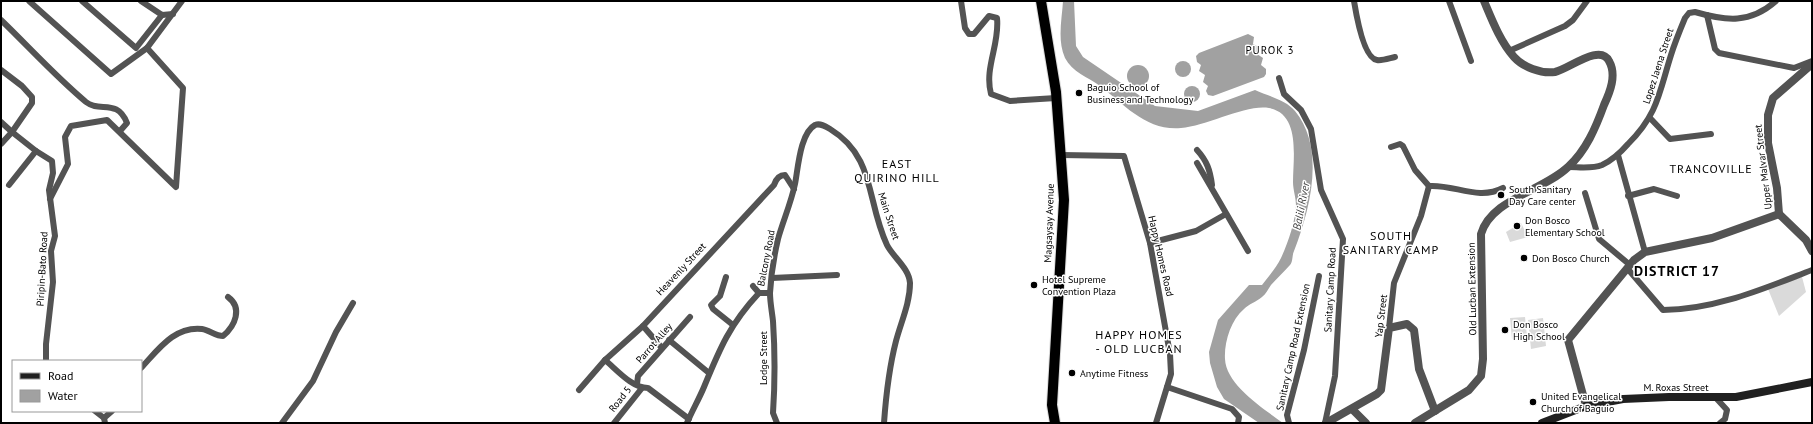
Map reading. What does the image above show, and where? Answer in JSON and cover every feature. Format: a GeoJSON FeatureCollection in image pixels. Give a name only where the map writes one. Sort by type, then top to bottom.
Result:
{"type":"FeatureCollection","features":[{"type":"Feature","properties":{"kind":"highway","name":"Magsaysay Avenue"},"geometry":{"type":"LineString","coordinates":[[1041,1],[1056,98],[1064,200],[1052,405],[1055,423]]}},
{"type":"Feature","properties":{"kind":"main road","name":"M. Roxas Street"},"geometry":{"type":"LineString","coordinates":[[1542,423],[1586,406],[1637,398],[1736,397],[1812,382]]}},
{"type":"Feature","properties":{"kind":"street"},"geometry":{"type":"LineString","coordinates":[[29,1],[111,74],[147,48],[182,1]]}},
{"type":"Feature","properties":{"kind":"street"},"geometry":{"type":"LineString","coordinates":[[82,1],[136,48],[162,15]]}},
{"type":"Feature","properties":{"kind":"street"},"geometry":{"type":"LineString","coordinates":[[141,1],[162,15],[173,14]]}},
{"type":"Feature","properties":{"kind":"street"},"geometry":{"type":"LineString","coordinates":[[961,1],[965,28],[969,34],[974,34],[989,16],[997,18],[997,38],[989,68],[988,82],[991,94],[1010,101],[1056,98]]}},
{"type":"Feature","properties":{"kind":"street"},"geometry":{"type":"LineString","coordinates":[[1354,1],[1365,48],[1371,57],[1376,60],[1395,57]]}},
{"type":"Feature","properties":{"kind":"street"},"geometry":{"type":"LineString","coordinates":[[1449,1],[1471,61]]}},
{"type":"Feature","properties":{"kind":"street"},"geometry":{"type":"LineString","coordinates":[[1484,1],[1496,30],[1509,50],[1565,26],[1573,20],[1587,1]]}},
{"type":"Feature","properties":{"kind":"street","name":"Lopez Jaena Street"},"geometry":{"type":"LineString","coordinates":[[1569,167],[1588,168],[1601,165],[1618,156],[1650,118],[1685,18],[1689,14],[1695,12],[1739,19],[1747,18],[1755,15],[1776,1]]}},
{"type":"Feature","properties":{"kind":"street"},"geometry":{"type":"LineString","coordinates":[[1707,15],[1715,49],[1719,53],[1794,68],[1812,61]]}},
{"type":"Feature","properties":{"kind":"street"},"geometry":{"type":"LineString","coordinates":[[1,20],[87,103],[114,108],[123,114],[126,123],[120,131]]}},
{"type":"Feature","properties":{"kind":"street"},"geometry":{"type":"LineString","coordinates":[[50,199],[68,164],[65,137],[71,126],[107,120],[176,186],[183,88],[147,48]]}},
{"type":"Feature","properties":{"kind":"street","name":"Old Lucban Extension"},"geometry":{"type":"LineString","coordinates":[[1415,423],[1469,390],[1481,376],[1483,359],[1482,234],[1488,219],[1499,208],[1556,177],[1569,167],[1592,135],[1608,96],[1613,71],[1610,62],[1606,57],[1594,55],[1562,69],[1547,72],[1525,66],[1515,58],[1509,50]]}},
{"type":"Feature","properties":{"kind":"street","name":"Upper Malvar Street"},"geometry":{"type":"LineString","coordinates":[[1779,214],[1777,188],[1768,142],[1768,115],[1774,98],[1812,64]]}},
{"type":"Feature","properties":{"kind":"street"},"geometry":{"type":"LineString","coordinates":[[1,70],[22,86],[32,97],[32,102],[12,132],[1,144]]}},
{"type":"Feature","properties":{"kind":"street","name":"Sanitary Camp Road"},"geometry":{"type":"LineString","coordinates":[[1279,78],[1284,94],[1300,110],[1311,128],[1321,190],[1343,239],[1336,376],[1326,423]]}},
{"type":"Feature","properties":{"kind":"street"},"geometry":{"type":"LineString","coordinates":[[1650,118],[1670,139],[1711,134]]}},
{"type":"Feature","properties":{"kind":"street"},"geometry":{"type":"LineString","coordinates":[[1,122],[36,151],[10,185]]}},
{"type":"Feature","properties":{"kind":"street","name":"Main Street"},"geometry":{"type":"LineString","coordinates":[[794,189],[802,145],[807,135],[815,125],[823,125],[845,140],[856,152],[864,167],[874,208],[884,237],[888,246],[905,268],[910,281],[904,314],[896,340],[886,388],[884,423]]}},
{"type":"Feature","properties":{"kind":"street"},"geometry":{"type":"LineString","coordinates":[[1391,147],[1400,144],[1403,146],[1415,170],[1428,186],[1441,186],[1477,194],[1490,193],[1503,188]]}},
{"type":"Feature","properties":{"kind":"street"},"geometry":{"type":"LineString","coordinates":[[1197,150],[1205,158],[1210,170],[1213,189]]}},
{"type":"Feature","properties":{"kind":"street","name":"Piripin-Bato Road"},"geometry":{"type":"LineString","coordinates":[[36,151],[52,161],[53,173],[49,190],[55,236],[52,251],[53,282],[46,344],[46,360]]}},
{"type":"Feature","properties":{"kind":"street","name":"Happy Homes Road"},"geometry":{"type":"LineString","coordinates":[[1061,155],[1124,156],[1150,243],[1170,354],[1171,374],[1156,423]]}},
{"type":"Feature","properties":{"kind":"street"},"geometry":{"type":"LineString","coordinates":[[1618,156],[1628,196],[1645,252]]}},
{"type":"Feature","properties":{"kind":"street"},"geometry":{"type":"LineString","coordinates":[[1197,163],[1248,251]]}},
{"type":"Feature","properties":{"kind":"street","name":"Heavenly Street"},"geometry":{"type":"LineString","coordinates":[[579,390],[605,360],[643,326],[774,185],[776,179],[781,175],[785,176],[794,189]]}},
{"type":"Feature","properties":{"kind":"street","name":"Yap Street"},"geometry":{"type":"LineString","coordinates":[[1326,423],[1377,394],[1380,390],[1394,283],[1421,216],[1428,186]]}},
{"type":"Feature","properties":{"kind":"street","name":"Balcony Road"},"geometry":{"type":"LineString","coordinates":[[688,421],[717,353],[732,325],[759,293],[770,293],[778,240],[794,189]]}},
{"type":"Feature","properties":{"kind":"street"},"geometry":{"type":"LineString","coordinates":[[1628,196],[1654,189],[1677,196]]}},
{"type":"Feature","properties":{"kind":"street"},"geometry":{"type":"LineString","coordinates":[[1585,193],[1599,239],[1628,266],[1663,310],[1681,310],[1746,295],[1812,270]]}},
{"type":"Feature","properties":{"kind":"street"},"geometry":{"type":"LineString","coordinates":[[1150,243],[1196,232],[1226,214]]}},
{"type":"Feature","properties":{"kind":"street"},"geometry":{"type":"LineString","coordinates":[[1586,406],[1568,340],[1628,266],[1645,252],[1712,238],[1779,214],[1806,240],[1812,251]]}},
{"type":"Feature","properties":{"kind":"street"},"geometry":{"type":"LineString","coordinates":[[772,278],[837,275]]}},
{"type":"Feature","properties":{"kind":"street","name":"Sanitary Camp Road Extension"},"geometry":{"type":"LineString","coordinates":[[1290,423],[1287,415],[1304,350],[1319,276]]}},
{"type":"Feature","properties":{"kind":"street"},"geometry":{"type":"LineString","coordinates":[[726,277],[720,296],[711,305],[713,309],[732,325]]}},
{"type":"Feature","properties":{"kind":"street"},"geometry":{"type":"LineString","coordinates":[[753,286],[759,293]]}},
{"type":"Feature","properties":{"kind":"street","name":"Lodge Street"},"geometry":{"type":"LineString","coordinates":[[770,293],[773,322],[773,413],[776,423]]}},
{"type":"Feature","properties":{"kind":"street"},"geometry":{"type":"LineString","coordinates":[[142,367],[168,340],[178,333],[194,329],[203,330],[220,336],[227,332],[235,323],[237,311],[231,299],[228,297]]}},
{"type":"Feature","properties":{"kind":"street"},"geometry":{"type":"LineString","coordinates":[[282,423],[313,381],[336,332],[353,303]]}},
{"type":"Feature","properties":{"kind":"street","name":"Parrot Alley"},"geometry":{"type":"LineString","coordinates":[[640,386],[638,376],[690,317]]}},
{"type":"Feature","properties":{"kind":"street"},"geometry":{"type":"LineString","coordinates":[[1389,328],[1407,324],[1414,330],[1418,369],[1435,411]]}},
{"type":"Feature","properties":{"kind":"street"},"geometry":{"type":"LineString","coordinates":[[643,326],[662,348]]}},
{"type":"Feature","properties":{"kind":"street"},"geometry":{"type":"LineString","coordinates":[[670,340],[709,373]]}},
{"type":"Feature","properties":{"kind":"street"},"geometry":{"type":"LineString","coordinates":[[605,360],[632,383],[648,388],[688,421]]}},
{"type":"Feature","properties":{"kind":"street","name":"Road 5"},"geometry":{"type":"LineString","coordinates":[[617,422],[640,386]]}},
{"type":"Feature","properties":{"kind":"street"},"geometry":{"type":"LineString","coordinates":[[1167,387],[1232,409],[1239,417],[1238,423]]}},
{"type":"Feature","properties":{"kind":"street"},"geometry":{"type":"LineString","coordinates":[[1716,398],[1727,410],[1725,419],[1720,423]]}},
{"type":"Feature","properties":{"kind":"street"},"geometry":{"type":"LineString","coordinates":[[1352,409],[1366,423]]}},
{"type":"Feature","properties":{"kind":"street"},"geometry":{"type":"LineString","coordinates":[[96,412],[105,420],[111,412]]}},
{"type":"Feature","properties":{"kind":"shaded area"},"geometry":{"type":"Polygon","coordinates":[[[1521,223],[1528,237],[1510,242],[1506,232],[1521,223]]]}},
{"type":"Feature","properties":{"kind":"shaded area"},"geometry":{"type":"Polygon","coordinates":[[[1802,277],[1806,292],[1779,316],[1768,289],[1802,277]]]}},
{"type":"Feature","properties":{"kind":"shaded area"},"geometry":{"type":"Polygon","coordinates":[[[1525,317],[1527,337],[1512,339],[1510,318],[1525,317]]]}},
{"type":"Feature","properties":{"kind":"shaded area"},"geometry":{"type":"Polygon","coordinates":[[[1543,318],[1546,346],[1531,349],[1528,320],[1543,318]]]}},
{"type":"Feature","properties":{"kind":"water","name":"Balili River"},"geometry":{"type":"Polygon","coordinates":[[[1063,1],[1074,1],[1076,46],[1083,57],[1155,106],[1198,111],[1255,90],[1287,104],[1295,111],[1305,126],[1313,161],[1312,180],[1310,199],[1300,235],[1293,253],[1292,262],[1260,299],[1246,307],[1235,319],[1229,332],[1225,352],[1227,369],[1239,387],[1247,396],[1283,423],[1259,423],[1224,399],[1217,387],[1210,363],[1209,352],[1218,320],[1249,285],[1262,285],[1279,262],[1289,239],[1293,226],[1296,206],[1293,185],[1294,150],[1291,128],[1286,119],[1279,112],[1269,108],[1249,109],[1181,128],[1168,128],[1147,121],[1127,108],[1100,86],[1076,71],[1068,63],[1061,44],[1063,1]]]}},
{"type":"Feature","properties":{"kind":"water"},"geometry":{"type":"Polygon","coordinates":[[[1248,34],[1254,37],[1253,44],[1259,47],[1257,54],[1263,58],[1261,65],[1266,69],[1266,74],[1264,77],[1213,96],[1208,95],[1206,91],[1208,86],[1203,82],[1205,75],[1199,71],[1201,65],[1197,62],[1196,56],[1199,53],[1248,34]]]}},
{"type":"Feature","properties":{"kind":"water"},"geometry":{"type":"Polygon","coordinates":[[[1180,61],[1186,61],[1191,66],[1189,75],[1186,77],[1180,77],[1175,72],[1175,66],[1180,61]]]}},
{"type":"Feature","properties":{"kind":"water"},"geometry":{"type":"Polygon","coordinates":[[[1138,65],[1146,68],[1149,76],[1146,84],[1138,87],[1130,84],[1127,76],[1130,68],[1138,65]]]}},
{"type":"Feature","properties":{"kind":"water"},"geometry":{"type":"Polygon","coordinates":[[[1189,86],[1195,86],[1200,91],[1198,100],[1195,102],[1189,102],[1184,97],[1184,91],[1189,86]]]}},
{"type":"Feature","properties":{"kind":"place","name":"Baguio School of Business and Technology"},"geometry":{"type":"Point","coordinates":[1079,93]}},
{"type":"Feature","properties":{"kind":"place","name":"South Sanitary Day Care center"},"geometry":{"type":"Point","coordinates":[1501,195]}},
{"type":"Feature","properties":{"kind":"place","name":"Don Bosco Elementary School"},"geometry":{"type":"Point","coordinates":[1517,226]}},
{"type":"Feature","properties":{"kind":"place","name":"Don Bosco Church"},"geometry":{"type":"Point","coordinates":[1524,258]}},
{"type":"Feature","properties":{"kind":"place","name":"Hotel Supreme Convention Plaza"},"geometry":{"type":"Point","coordinates":[1034,285]}},
{"type":"Feature","properties":{"kind":"place","name":"Don Bosco High School"},"geometry":{"type":"Point","coordinates":[1505,330]}},
{"type":"Feature","properties":{"kind":"place","name":"Anytime Fitness"},"geometry":{"type":"Point","coordinates":[1072,373]}},
{"type":"Feature","properties":{"kind":"place","name":"United Evangelical Church of Baguio"},"geometry":{"type":"Point","coordinates":[1533,402]}},
{"type":"Feature","properties":{"kind":"district","name":"PUROK 3"},"geometry":{"type":"Point","coordinates":[1270,50]}},
{"type":"Feature","properties":{"kind":"district","name":"TRANCOVILLE"},"geometry":{"type":"Point","coordinates":[1711,168]}},
{"type":"Feature","properties":{"kind":"district","name":"EAST QUIRINO HILL"},"geometry":{"type":"Point","coordinates":[897,170]}},
{"type":"Feature","properties":{"kind":"district","name":"SOUTH SANITARY CAMP"},"geometry":{"type":"Point","coordinates":[1391,242]}},
{"type":"Feature","properties":{"kind":"district","name":"DISTRICT 17"},"geometry":{"type":"Point","coordinates":[1677,271]}},
{"type":"Feature","properties":{"kind":"district","name":"HAPPY HOMES - OLD LUCBAN"},"geometry":{"type":"Point","coordinates":[1139,341]}}]}
